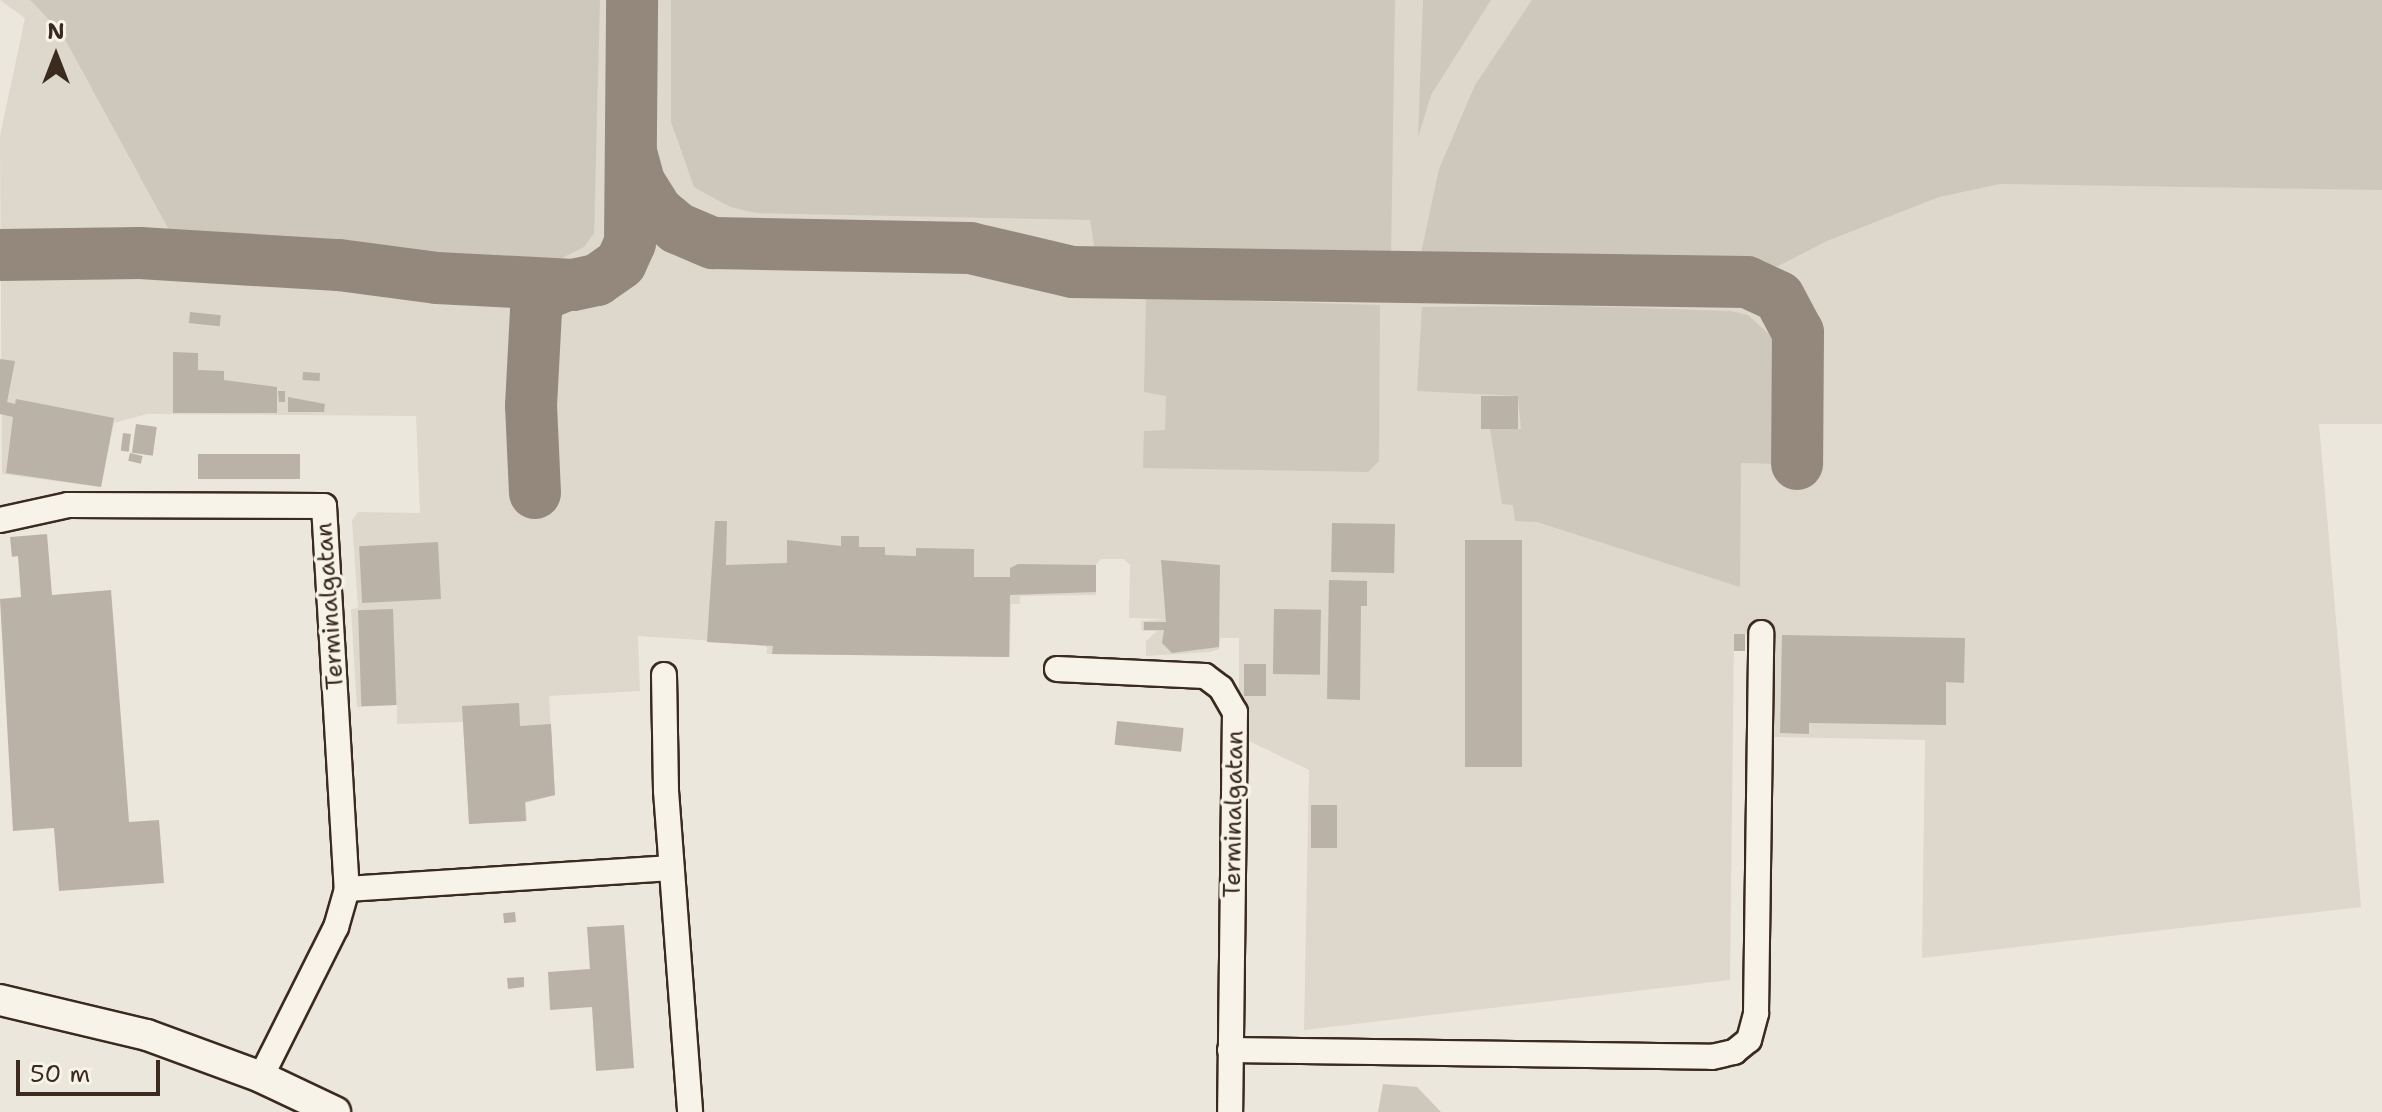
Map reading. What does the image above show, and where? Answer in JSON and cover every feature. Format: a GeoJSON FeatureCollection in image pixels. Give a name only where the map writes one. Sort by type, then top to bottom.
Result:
{"type":"FeatureCollection","features":[{"type":"Feature","properties":{"kind":"main road"},"geometry":{"type":"LineString","coordinates":[[0,1000],[147,1035],[261,1077],[335,1112]]}},
{"type":"Feature","properties":{"kind":"street","name":"Terminalgatan"},"geometry":{"type":"LineString","coordinates":[[0,520],[68,505],[324,506],[347,889],[336,927],[261,1077]]}},
{"type":"Feature","properties":{"kind":"street"},"geometry":{"type":"LineString","coordinates":[[1230,1050],[1712,1057],[1734,1052],[1749,1040],[1756,1013],[1761,633]]}},
{"type":"Feature","properties":{"kind":"street","name":"Terminalgatan"},"geometry":{"type":"LineString","coordinates":[[1057,669],[1205,676],[1221,688],[1235,712],[1230,1112]]}},
{"type":"Feature","properties":{"kind":"street"},"geometry":{"type":"LineString","coordinates":[[664,675],[671,868],[690,1112]]}},
{"type":"Feature","properties":{"kind":"street"},"geometry":{"type":"LineString","coordinates":[[347,889],[671,868]]}},
{"type":"Feature","properties":{"kind":"shaded area"},"geometry":{"type":"Polygon","coordinates":[[[0,0],[2382,0],[2382,424],[2319,424],[2361,907],[1922,958],[1925,740],[1772,737],[1773,634],[1734,634],[1730,980],[1304,1030],[1309,770],[1249,741],[1239,695],[1239,638],[1220,638],[1219,649],[1210,652],[1146,656],[1146,641],[1157,631],[1142,631],[1141,621],[1165,619],[1129,618],[1130,565],[1124,559],[1101,559],[1096,564],[1096,595],[1020,596],[1020,604],[1011,604],[1010,657],[767,654],[767,647],[745,643],[638,636],[640,691],[549,696],[555,795],[526,803],[527,821],[469,824],[463,722],[397,724],[397,705],[357,707],[351,609],[358,608],[352,520],[358,512],[420,513],[416,416],[147,414],[114,423],[101,487],[2,474],[0,136],[25,18],[0,0]]]}},
{"type":"Feature","properties":{"kind":"shaded area"},"geometry":{"type":"Polygon","coordinates":[[[30,0],[600,0],[594,233],[584,247],[560,259],[434,258],[175,241],[61,32],[30,0]]]}},
{"type":"Feature","properties":{"kind":"shaded area"},"geometry":{"type":"Polygon","coordinates":[[[671,0],[1395,0],[1391,259],[1095,251],[1090,220],[756,213],[730,207],[694,187],[671,122],[671,0]]]}},
{"type":"Feature","properties":{"kind":"shaded area"},"geometry":{"type":"Polygon","coordinates":[[[1423,0],[1491,0],[1431,95],[1418,137],[1423,0]]]}},
{"type":"Feature","properties":{"kind":"shaded area"},"geometry":{"type":"Polygon","coordinates":[[[1532,0],[2382,0],[2382,190],[2000,184],[1939,197],[1827,241],[1747,282],[1746,268],[1420,258],[1439,169],[1475,85],[1532,0]]]}},
{"type":"Feature","properties":{"kind":"shaded area"},"geometry":{"type":"Polygon","coordinates":[[[1146,298],[1380,305],[1379,461],[1368,472],[1143,468],[1144,431],[1165,430],[1166,396],[1144,392],[1146,298]]]}},
{"type":"Feature","properties":{"kind":"shaded area"},"geometry":{"type":"Polygon","coordinates":[[[1574,306],[1731,311],[1748,315],[1772,337],[1785,367],[1784,464],[1741,463],[1740,587],[1537,522],[1515,521],[1513,505],[1502,504],[1490,429],[1521,429],[1518,396],[1417,391],[1422,307],[1574,306]]]}},
{"type":"Feature","properties":{"kind":"shaded area"},"geometry":{"type":"Polygon","coordinates":[[[1383,1084],[1417,1087],[1441,1112],[1378,1112],[1383,1084]]]}},
{"type":"Feature","properties":{"kind":"building"},"geometry":{"type":"Polygon","coordinates":[[[190,312],[221,315],[220,326],[189,323],[190,312]]]}},
{"type":"Feature","properties":{"kind":"building"},"geometry":{"type":"Polygon","coordinates":[[[173,352],[198,353],[198,370],[224,371],[224,380],[277,387],[277,413],[173,413],[173,352]]]}},
{"type":"Feature","properties":{"kind":"building"},"geometry":{"type":"Polygon","coordinates":[[[0,359],[15,361],[7,402],[15,404],[16,399],[114,418],[101,487],[6,473],[13,417],[0,414],[0,359]]]}},
{"type":"Feature","properties":{"kind":"building"},"geometry":{"type":"Polygon","coordinates":[[[303,372],[320,373],[320,381],[303,380],[303,372]]]}},
{"type":"Feature","properties":{"kind":"building"},"geometry":{"type":"Polygon","coordinates":[[[278,391],[285,391],[285,402],[279,402],[278,391]]]}},
{"type":"Feature","properties":{"kind":"building"},"geometry":{"type":"Polygon","coordinates":[[[1481,396],[1518,396],[1518,429],[1481,429],[1481,396]]]}},
{"type":"Feature","properties":{"kind":"building"},"geometry":{"type":"Polygon","coordinates":[[[288,397],[325,404],[324,412],[288,412],[288,397]]]}},
{"type":"Feature","properties":{"kind":"building"},"geometry":{"type":"Polygon","coordinates":[[[136,424],[157,427],[153,456],[132,453],[136,424]]]}},
{"type":"Feature","properties":{"kind":"building"},"geometry":{"type":"Polygon","coordinates":[[[123,433],[131,434],[129,452],[121,451],[123,433]]]}},
{"type":"Feature","properties":{"kind":"building"},"geometry":{"type":"Polygon","coordinates":[[[130,453],[143,456],[141,464],[128,461],[130,453]]]}},
{"type":"Feature","properties":{"kind":"building"},"geometry":{"type":"Polygon","coordinates":[[[198,454],[300,454],[300,479],[198,479],[198,454]]]}},
{"type":"Feature","properties":{"kind":"building"},"geometry":{"type":"Polygon","coordinates":[[[715,521],[727,521],[726,565],[787,563],[787,540],[841,546],[841,536],[859,536],[859,547],[885,547],[885,555],[916,556],[916,548],[974,549],[974,577],[1010,577],[1010,568],[1018,564],[1096,565],[1096,592],[1010,595],[1009,657],[772,654],[773,646],[707,642],[715,521]]]}},
{"type":"Feature","properties":{"kind":"building"},"geometry":{"type":"Polygon","coordinates":[[[1332,523],[1395,524],[1394,573],[1331,572],[1332,523]]]}},
{"type":"Feature","properties":{"kind":"building"},"geometry":{"type":"Polygon","coordinates":[[[47,534],[52,595],[111,590],[129,822],[159,820],[164,883],[59,891],[54,828],[13,831],[0,599],[21,597],[18,556],[12,557],[10,537],[47,534]]]}},
{"type":"Feature","properties":{"kind":"building"},"geometry":{"type":"Polygon","coordinates":[[[1465,540],[1522,540],[1522,767],[1465,767],[1465,540]]]}},
{"type":"Feature","properties":{"kind":"building"},"geometry":{"type":"Polygon","coordinates":[[[438,542],[441,599],[362,603],[359,546],[438,542]]]}},
{"type":"Feature","properties":{"kind":"building"},"geometry":{"type":"Polygon","coordinates":[[[1161,560],[1220,565],[1219,647],[1172,653],[1162,643],[1164,630],[1144,630],[1144,622],[1166,622],[1161,560]]]}},
{"type":"Feature","properties":{"kind":"building"},"geometry":{"type":"Polygon","coordinates":[[[1329,580],[1367,581],[1367,606],[1361,606],[1360,700],[1327,699],[1329,580]]]}},
{"type":"Feature","properties":{"kind":"building"},"geometry":{"type":"Polygon","coordinates":[[[393,609],[396,705],[361,706],[358,610],[393,609]]]}},
{"type":"Feature","properties":{"kind":"building"},"geometry":{"type":"Polygon","coordinates":[[[1274,609],[1321,610],[1320,675],[1273,674],[1274,609]]]}},
{"type":"Feature","properties":{"kind":"building"},"geometry":{"type":"Polygon","coordinates":[[[1734,634],[1745,634],[1745,651],[1734,651],[1734,634]]]}},
{"type":"Feature","properties":{"kind":"building"},"geometry":{"type":"Polygon","coordinates":[[[1782,635],[1965,638],[1964,683],[1946,682],[1946,725],[1809,723],[1809,734],[1780,733],[1782,635]]]}},
{"type":"Feature","properties":{"kind":"building"},"geometry":{"type":"Polygon","coordinates":[[[1244,664],[1266,664],[1266,696],[1244,696],[1244,664]]]}},
{"type":"Feature","properties":{"kind":"building"},"geometry":{"type":"Polygon","coordinates":[[[519,703],[520,726],[551,724],[555,795],[525,802],[526,821],[469,824],[462,706],[519,703]]]}},
{"type":"Feature","properties":{"kind":"building"},"geometry":{"type":"Polygon","coordinates":[[[1117,721],[1184,728],[1181,752],[1114,745],[1117,721]]]}},
{"type":"Feature","properties":{"kind":"building"},"geometry":{"type":"Polygon","coordinates":[[[1311,805],[1337,805],[1337,848],[1311,848],[1311,805]]]}},
{"type":"Feature","properties":{"kind":"building"},"geometry":{"type":"Polygon","coordinates":[[[515,912],[516,922],[504,923],[503,913],[515,912]]]}},
{"type":"Feature","properties":{"kind":"building"},"geometry":{"type":"Polygon","coordinates":[[[624,925],[634,1068],[596,1071],[592,1007],[550,1010],[548,972],[590,969],[587,927],[624,925]]]}},
{"type":"Feature","properties":{"kind":"building"},"geometry":{"type":"Polygon","coordinates":[[[524,977],[524,987],[508,989],[507,978],[524,977]]]}},
{"type":"Feature","properties":{"kind":"taxiway"},"geometry":{"type":"LineString","coordinates":[[0,255],[140,253],[339,265],[437,278],[573,285],[597,280],[621,263],[630,243],[632,0]]}},
{"type":"Feature","properties":{"kind":"taxiway"},"geometry":{"type":"LineString","coordinates":[[631,152],[639,182],[657,211],[677,228],[713,243],[970,248],[1072,272],[1747,282],[1779,297],[1798,332],[1797,464]]}},
{"type":"Feature","properties":{"kind":"taxiway"},"geometry":{"type":"LineString","coordinates":[[535,493],[531,406],[536,310],[542,295],[567,285]]}}]}
